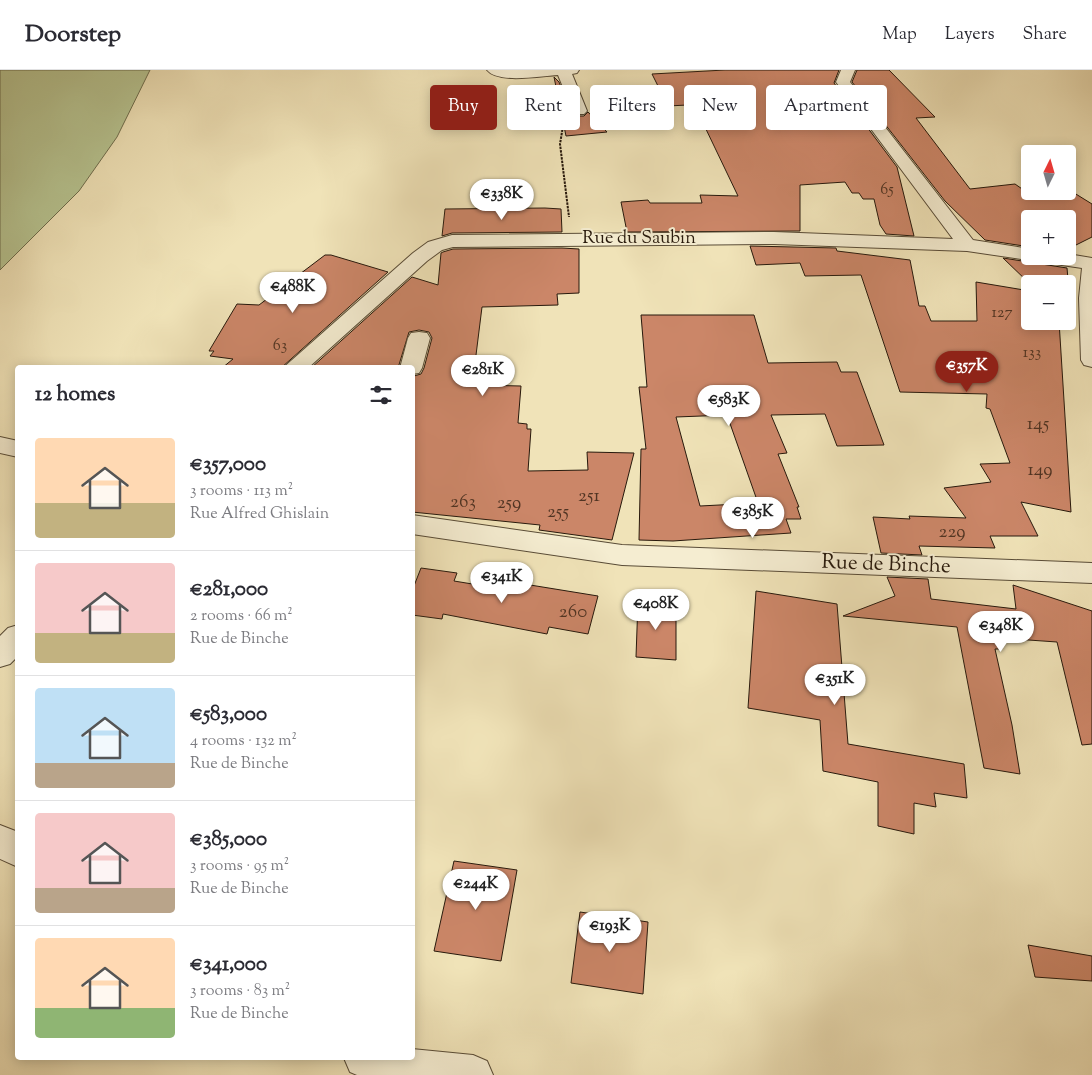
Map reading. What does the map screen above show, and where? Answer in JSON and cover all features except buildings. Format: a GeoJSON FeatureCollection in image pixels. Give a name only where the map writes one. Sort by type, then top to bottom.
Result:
{"type":"FeatureCollection","features":[{"type":"Feature","properties":{"kind":"street"},"geometry":{"type":"LineString","coordinates":[[494,70],[507,74],[572,70]]}},
{"type":"Feature","properties":{"kind":"street"},"geometry":{"type":"LineString","coordinates":[[563,70],[569,85]]}},
{"type":"Feature","properties":{"kind":"street"},"geometry":{"type":"LineString","coordinates":[[848,70],[844,82],[967,245]]}},
{"type":"Feature","properties":{"kind":"street","name":"Rue du Saubin"},"geometry":{"type":"LineString","coordinates":[[297,365],[435,246],[452,241],[774,238],[967,245],[1021,254]]}},
{"type":"Feature","properties":{"kind":"street"},"geometry":{"type":"LineString","coordinates":[[1076,262],[1092,264],[1089,298],[1092,360]]}},
{"type":"Feature","properties":{"kind":"street"},"geometry":{"type":"LineString","coordinates":[[412,365],[419,338]]}},
{"type":"Feature","properties":{"kind":"street"},"geometry":{"type":"LineString","coordinates":[[0,445],[15,448]]}},
{"type":"Feature","properties":{"kind":"street","name":"Rue de Binche"},"geometry":{"type":"LineString","coordinates":[[415,524],[622,555],[1092,573]]}},
{"type":"Feature","properties":{"kind":"street"},"geometry":{"type":"LineString","coordinates":[[0,655],[15,639]]}},
{"type":"Feature","properties":{"kind":"street"},"geometry":{"type":"LineString","coordinates":[[0,842],[15,850]]}},
{"type":"Feature","properties":{"kind":"street"},"geometry":{"type":"LineString","coordinates":[[371,1060],[396,1067],[473,1075]]}},
{"type":"Feature","properties":{"kind":"path"},"geometry":{"type":"LineString","coordinates":[[563,130],[560,144],[572,239]]}},
{"type":"Feature","properties":{"kind":"green space"},"geometry":{"type":"Polygon","coordinates":[[[0,70],[150,70],[117,137],[79,191],[0,270],[0,70]]]}}]}
